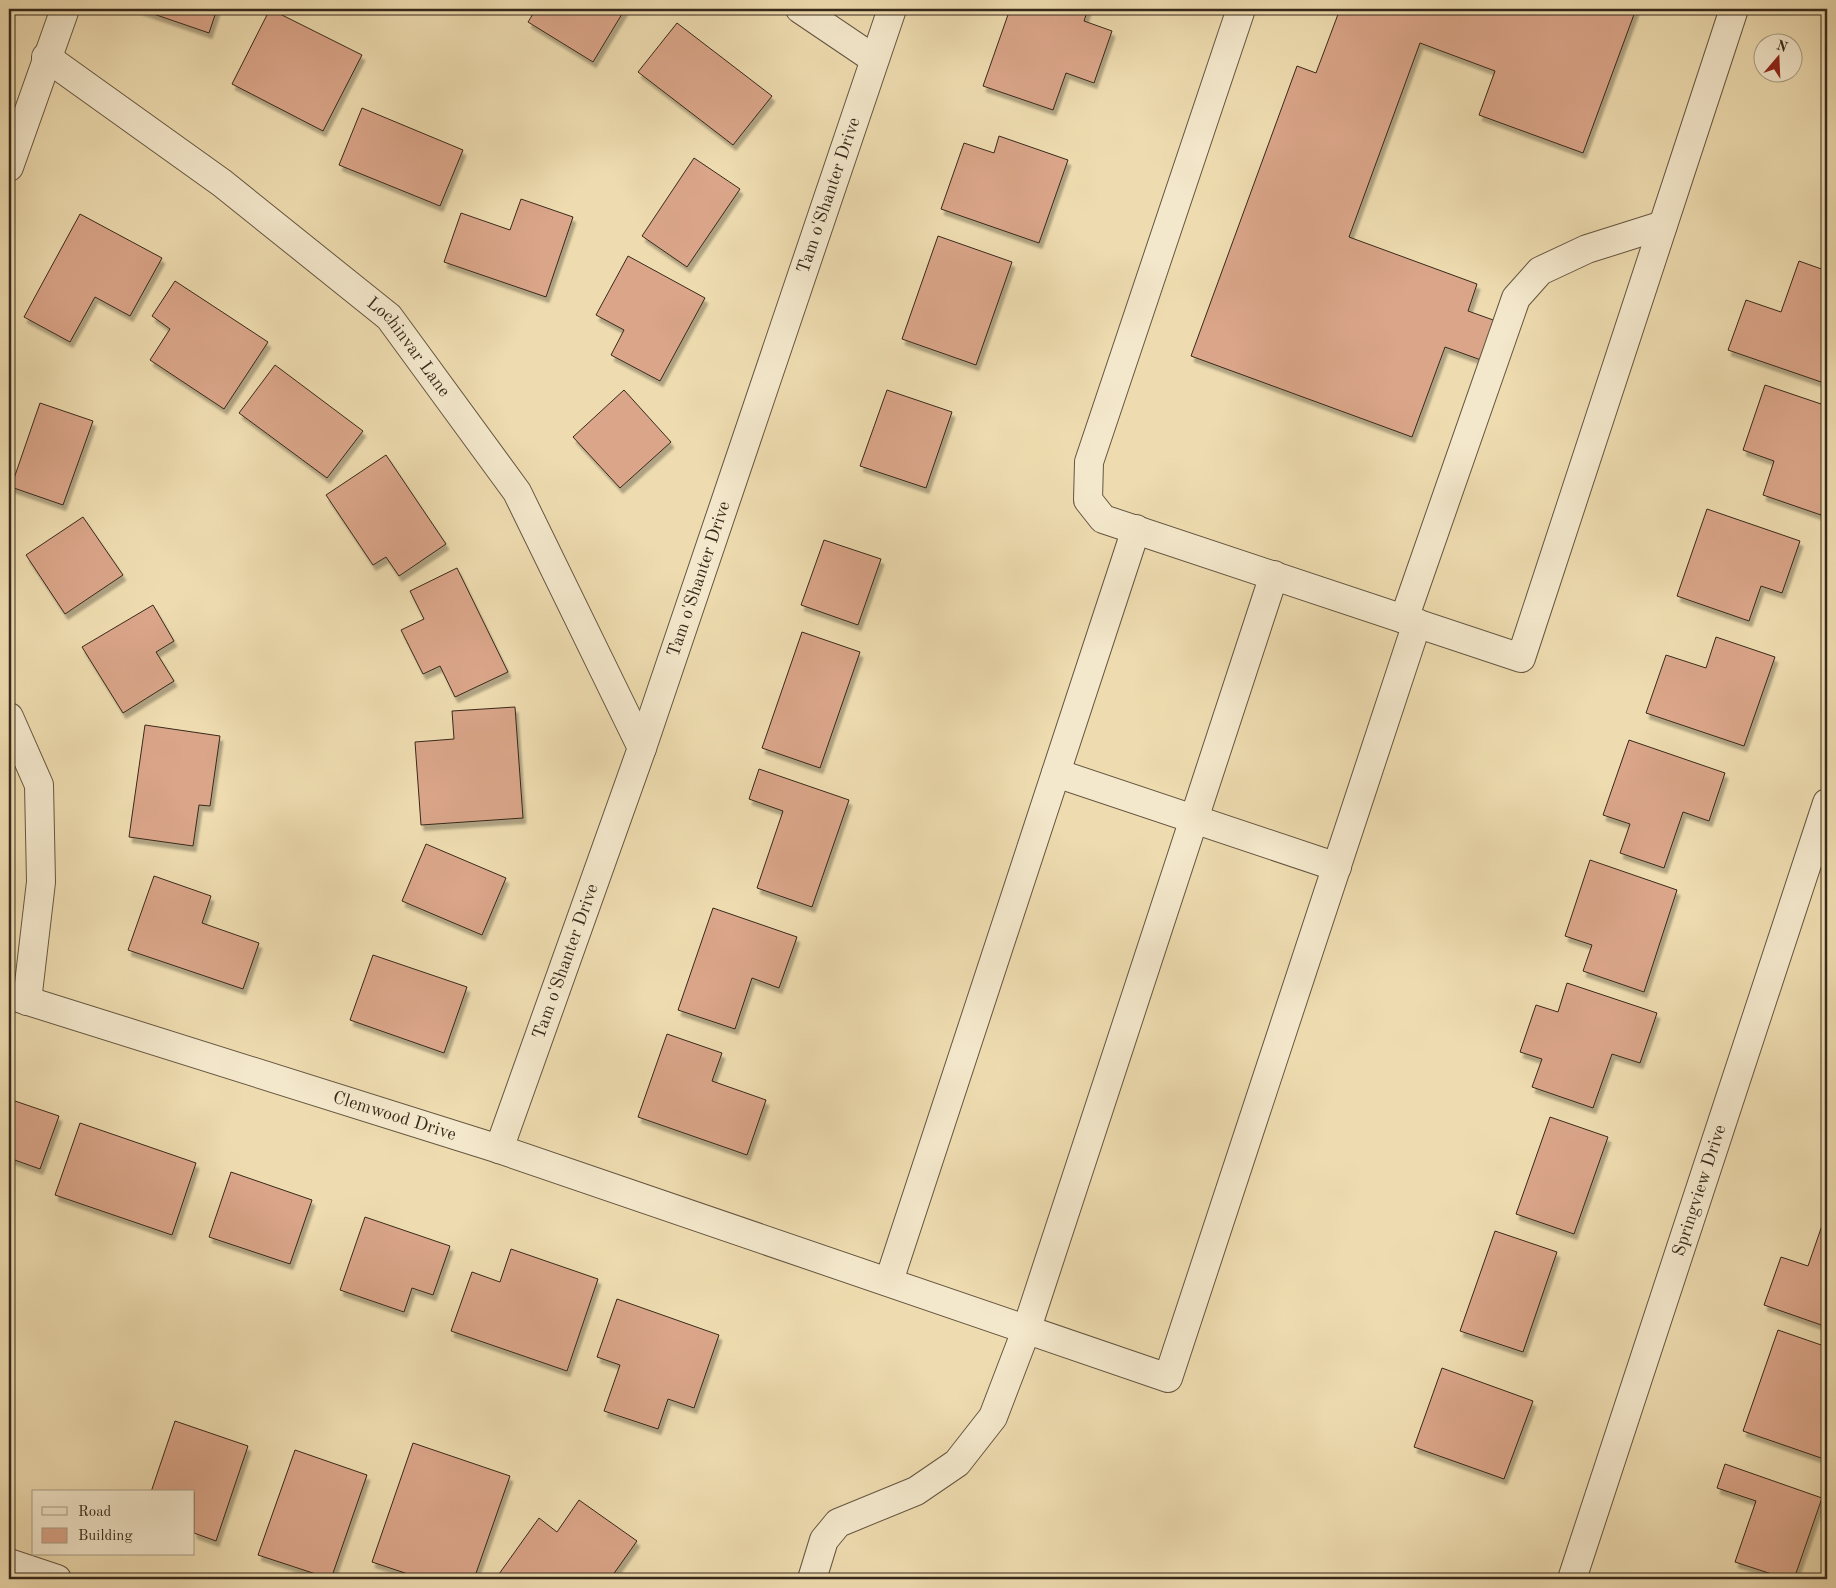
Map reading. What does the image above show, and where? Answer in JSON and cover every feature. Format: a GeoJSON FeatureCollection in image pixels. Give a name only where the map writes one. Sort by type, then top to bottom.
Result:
{"type":"FeatureCollection","features":[{"type":"Feature","properties":{"kind":"street"},"geometry":{"type":"LineString","coordinates":[[800,9],[874,59]]}},
{"type":"Feature","properties":{"kind":"street","name":"Tam o'Shanter Drive"},"geometry":{"type":"LineString","coordinates":[[499,1149],[642,748],[892,9]]}},
{"type":"Feature","properties":{"kind":"street"},"geometry":{"type":"LineString","coordinates":[[1241,9],[1089,462],[1088,500],[1104,518],[1521,658],[1734,9]]}},
{"type":"Feature","properties":{"kind":"street"},"geometry":{"type":"LineString","coordinates":[[9,167],[60,10]]}},
{"type":"Feature","properties":{"kind":"street","name":"Lochinvar Lane"},"geometry":{"type":"LineString","coordinates":[[46,57],[222,183],[389,317],[517,492],[642,748]]}},
{"type":"Feature","properties":{"kind":"street"},"geometry":{"type":"LineString","coordinates":[[1056,773],[1337,867],[1411,621],[1516,298],[1540,271],[1587,249],[1663,225]]}},
{"type":"Feature","properties":{"kind":"street"},"geometry":{"type":"LineString","coordinates":[[889,1282],[1136,529]]}},
{"type":"Feature","properties":{"kind":"street"},"geometry":{"type":"LineString","coordinates":[[812,1579],[824,1540],[838,1523],[916,1491],[957,1463],[993,1417],[1027,1328],[1274,575]]}},
{"type":"Feature","properties":{"kind":"street"},"geometry":{"type":"LineString","coordinates":[[9,717],[40,784],[41,882],[18,998]]}},
{"type":"Feature","properties":{"kind":"street","name":"Springview Drive"},"geometry":{"type":"LineString","coordinates":[[1572,1579],[1827,803]]}},
{"type":"Feature","properties":{"kind":"street","name":"Clemwood Drive"},"geometry":{"type":"LineString","coordinates":[[18,998],[499,1149],[1027,1328],[1168,1378],[1337,867]]}},
{"type":"Feature","properties":{"kind":"street"},"geometry":{"type":"LineString","coordinates":[[9,1563],[57,1579]]}},
{"type":"Feature","properties":{"kind":"building"},"geometry":{"type":"Polygon","coordinates":[[[139,9],[217,9],[209,33],[139,9]]]}},
{"type":"Feature","properties":{"kind":"building"},"geometry":{"type":"Polygon","coordinates":[[[270,9],[362,55],[323,131],[232,84],[270,9]]]}},
{"type":"Feature","properties":{"kind":"building"},"geometry":{"type":"Polygon","coordinates":[[[536,9],[625,9],[593,62],[528,22],[536,9]]]}},
{"type":"Feature","properties":{"kind":"building"},"geometry":{"type":"Polygon","coordinates":[[[1010,9],[1088,9],[1084,21],[1112,31],[1094,83],[1066,73],[1053,110],[983,86],[1010,9]]]}},
{"type":"Feature","properties":{"kind":"building"},"geometry":{"type":"Polygon","coordinates":[[[1340,9],[1636,9],[1583,153],[1479,115],[1495,71],[1420,43],[1349,237],[1477,284],[1468,311],[1496,321],[1481,360],[1445,347],[1412,437],[1191,356],[1297,66],[1316,73],[1340,9]]]}},
{"type":"Feature","properties":{"kind":"building"},"geometry":{"type":"Polygon","coordinates":[[[677,23],[772,96],[733,145],[638,72],[677,23]]]}},
{"type":"Feature","properties":{"kind":"building"},"geometry":{"type":"Polygon","coordinates":[[[362,108],[463,150],[440,206],[339,165],[362,108]]]}},
{"type":"Feature","properties":{"kind":"building"},"geometry":{"type":"Polygon","coordinates":[[[999,136],[1068,160],[1039,243],[941,209],[964,143],[994,153],[999,136]]]}},
{"type":"Feature","properties":{"kind":"building"},"geometry":{"type":"Polygon","coordinates":[[[694,158],[740,189],[687,267],[642,236],[694,158]]]}},
{"type":"Feature","properties":{"kind":"building"},"geometry":{"type":"Polygon","coordinates":[[[521,199],[573,217],[546,297],[444,262],[461,213],[510,230],[521,199]]]}},
{"type":"Feature","properties":{"kind":"building"},"geometry":{"type":"Polygon","coordinates":[[[80,214],[162,258],[130,316],[95,297],[70,342],[24,317],[80,214]]]}},
{"type":"Feature","properties":{"kind":"building"},"geometry":{"type":"Polygon","coordinates":[[[938,236],[1012,262],[976,365],[902,339],[938,236]]]}},
{"type":"Feature","properties":{"kind":"building"},"geometry":{"type":"Polygon","coordinates":[[[628,256],[705,298],[660,381],[611,355],[624,330],[596,315],[628,256]]]}},
{"type":"Feature","properties":{"kind":"building"},"geometry":{"type":"Polygon","coordinates":[[[1799,261],[1827,271],[1827,384],[1728,350],[1746,300],[1781,312],[1799,261]]]}},
{"type":"Feature","properties":{"kind":"building"},"geometry":{"type":"Polygon","coordinates":[[[175,281],[268,342],[224,409],[150,360],[170,329],[152,316],[175,281]]]}},
{"type":"Feature","properties":{"kind":"building"},"geometry":{"type":"Polygon","coordinates":[[[275,365],[363,431],[327,478],[239,413],[275,365]]]}},
{"type":"Feature","properties":{"kind":"building"},"geometry":{"type":"Polygon","coordinates":[[[1765,385],[1827,406],[1827,496],[1821,515],[1763,495],[1774,461],[1743,450],[1765,385]]]}},
{"type":"Feature","properties":{"kind":"building"},"geometry":{"type":"Polygon","coordinates":[[[624,390],[671,442],[620,488],[573,437],[624,390]]]}},
{"type":"Feature","properties":{"kind":"building"},"geometry":{"type":"Polygon","coordinates":[[[887,390],[952,412],[926,488],[860,466],[887,390]]]}},
{"type":"Feature","properties":{"kind":"building"},"geometry":{"type":"Polygon","coordinates":[[[40,403],[93,421],[63,505],[11,487],[40,403]]]}},
{"type":"Feature","properties":{"kind":"building"},"geometry":{"type":"Polygon","coordinates":[[[386,455],[446,544],[399,576],[386,557],[373,565],[326,495],[386,455]]]}},
{"type":"Feature","properties":{"kind":"building"},"geometry":{"type":"Polygon","coordinates":[[[1707,509],[1800,541],[1782,593],[1761,586],[1749,621],[1677,596],[1707,509]]]}},
{"type":"Feature","properties":{"kind":"building"},"geometry":{"type":"Polygon","coordinates":[[[83,517],[123,575],[65,614],[26,555],[83,517]]]}},
{"type":"Feature","properties":{"kind":"building"},"geometry":{"type":"Polygon","coordinates":[[[824,540],[881,559],[858,625],[801,605],[824,540]]]}},
{"type":"Feature","properties":{"kind":"building"},"geometry":{"type":"Polygon","coordinates":[[[457,568],[508,672],[455,697],[440,666],[423,674],[401,630],[424,619],[410,591],[457,568]]]}},
{"type":"Feature","properties":{"kind":"building"},"geometry":{"type":"Polygon","coordinates":[[[153,605],[174,641],[156,652],[174,681],[123,713],[82,647],[153,605]]]}},
{"type":"Feature","properties":{"kind":"building"},"geometry":{"type":"Polygon","coordinates":[[[802,632],[860,652],[820,768],[762,748],[802,632]]]}},
{"type":"Feature","properties":{"kind":"building"},"geometry":{"type":"Polygon","coordinates":[[[1716,637],[1775,657],[1744,746],[1646,713],[1666,655],[1706,668],[1716,637]]]}},
{"type":"Feature","properties":{"kind":"building"},"geometry":{"type":"Polygon","coordinates":[[[515,707],[523,818],[421,825],[415,742],[454,739],[452,711],[515,707]]]}},
{"type":"Feature","properties":{"kind":"building"},"geometry":{"type":"Polygon","coordinates":[[[145,725],[220,736],[210,806],[199,805],[193,846],[129,837],[145,725]]]}},
{"type":"Feature","properties":{"kind":"building"},"geometry":{"type":"Polygon","coordinates":[[[1629,740],[1725,773],[1709,821],[1683,812],[1664,868],[1620,853],[1630,824],[1603,815],[1629,740]]]}},
{"type":"Feature","properties":{"kind":"building"},"geometry":{"type":"Polygon","coordinates":[[[759,769],[849,800],[812,907],[757,888],[783,811],[749,799],[759,769]]]}},
{"type":"Feature","properties":{"kind":"building"},"geometry":{"type":"Polygon","coordinates":[[[426,844],[506,878],[482,935],[402,901],[426,844]]]}},
{"type":"Feature","properties":{"kind":"building"},"geometry":{"type":"Polygon","coordinates":[[[1590,860],[1677,890],[1644,992],[1583,971],[1592,945],[1565,936],[1590,860]]]}},
{"type":"Feature","properties":{"kind":"building"},"geometry":{"type":"Polygon","coordinates":[[[154,876],[211,896],[202,923],[259,943],[243,989],[128,950],[154,876]]]}},
{"type":"Feature","properties":{"kind":"building"},"geometry":{"type":"Polygon","coordinates":[[[713,908],[797,937],[779,988],[752,978],[735,1029],[678,1010],[713,908]]]}},
{"type":"Feature","properties":{"kind":"building"},"geometry":{"type":"Polygon","coordinates":[[[373,955],[467,987],[444,1053],[350,1020],[373,955]]]}},
{"type":"Feature","properties":{"kind":"building"},"geometry":{"type":"Polygon","coordinates":[[[1567,983],[1657,1013],[1640,1063],[1612,1054],[1593,1108],[1532,1087],[1542,1059],[1520,1052],[1536,1005],[1558,1012],[1567,983]]]}},
{"type":"Feature","properties":{"kind":"building"},"geometry":{"type":"Polygon","coordinates":[[[667,1034],[722,1053],[712,1081],[766,1100],[747,1155],[638,1117],[667,1034]]]}},
{"type":"Feature","properties":{"kind":"building"},"geometry":{"type":"Polygon","coordinates":[[[9,1099],[59,1116],[40,1169],[9,1158],[9,1099]]]}},
{"type":"Feature","properties":{"kind":"building"},"geometry":{"type":"Polygon","coordinates":[[[1550,1117],[1608,1137],[1574,1234],[1516,1214],[1550,1117]]]}},
{"type":"Feature","properties":{"kind":"building"},"geometry":{"type":"Polygon","coordinates":[[[80,1123],[196,1163],[172,1235],[55,1195],[80,1123]]]}},
{"type":"Feature","properties":{"kind":"building"},"geometry":{"type":"Polygon","coordinates":[[[231,1172],[312,1200],[290,1264],[209,1237],[231,1172]]]}},
{"type":"Feature","properties":{"kind":"building"},"geometry":{"type":"Polygon","coordinates":[[[1827,1211],[1827,1327],[1764,1305],[1781,1257],[1808,1266],[1827,1211]]]}},
{"type":"Feature","properties":{"kind":"building"},"geometry":{"type":"Polygon","coordinates":[[[365,1217],[450,1246],[433,1295],[412,1288],[404,1312],[340,1290],[365,1217]]]}},
{"type":"Feature","properties":{"kind":"building"},"geometry":{"type":"Polygon","coordinates":[[[1495,1231],[1557,1252],[1523,1352],[1460,1331],[1495,1231]]]}},
{"type":"Feature","properties":{"kind":"building"},"geometry":{"type":"Polygon","coordinates":[[[511,1249],[598,1279],[567,1371],[451,1331],[472,1272],[500,1282],[511,1249]]]}},
{"type":"Feature","properties":{"kind":"building"},"geometry":{"type":"Polygon","coordinates":[[[617,1299],[719,1335],[694,1408],[668,1399],[658,1429],[604,1411],[620,1365],[597,1357],[617,1299]]]}},
{"type":"Feature","properties":{"kind":"building"},"geometry":{"type":"Polygon","coordinates":[[[1778,1330],[1827,1347],[1827,1450],[1824,1459],[1743,1431],[1778,1330]]]}},
{"type":"Feature","properties":{"kind":"building"},"geometry":{"type":"Polygon","coordinates":[[[1442,1368],[1533,1401],[1504,1479],[1414,1447],[1442,1368]]]}},
{"type":"Feature","properties":{"kind":"building"},"geometry":{"type":"Polygon","coordinates":[[[175,1421],[248,1446],[216,1541],[195,1533],[195,1490],[152,1490],[175,1421]]]}},
{"type":"Feature","properties":{"kind":"building"},"geometry":{"type":"Polygon","coordinates":[[[413,1443],[510,1476],[474,1579],[423,1579],[372,1562],[413,1443]]]}},
{"type":"Feature","properties":{"kind":"building"},"geometry":{"type":"Polygon","coordinates":[[[295,1450],[367,1475],[331,1579],[258,1555],[295,1450]]]}},
{"type":"Feature","properties":{"kind":"building"},"geometry":{"type":"Polygon","coordinates":[[[1725,1464],[1822,1498],[1794,1579],[1787,1579],[1735,1562],[1756,1501],[1717,1488],[1725,1464]]]}},
{"type":"Feature","properties":{"kind":"building"},"geometry":{"type":"Polygon","coordinates":[[[579,1500],[637,1541],[610,1579],[506,1579],[499,1574],[539,1518],[557,1532],[579,1500]]]}},
{"type":"Feature","properties":{"kind":"building"},"geometry":{"type":"Polygon","coordinates":[[[1706,1574],[1721,1579],[1705,1579],[1706,1574]]]}}]}
